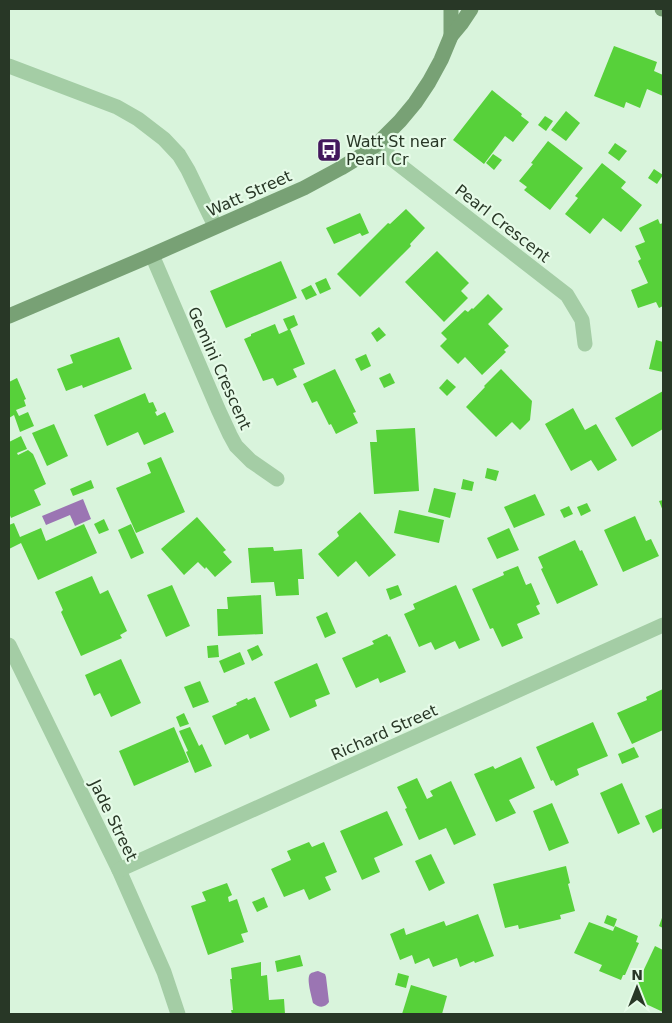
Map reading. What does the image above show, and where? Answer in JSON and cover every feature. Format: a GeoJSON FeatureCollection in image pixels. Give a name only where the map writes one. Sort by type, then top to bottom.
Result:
{"type":"FeatureCollection","features":[{"type":"Feature","properties":{"kind":"main road","name":"Watt Street"},"geometry":{"type":"LineString","coordinates":[[451,36],[452,9]]}},
{"type":"Feature","properties":{"kind":"main road","name":"Watt Street"},"geometry":{"type":"LineString","coordinates":[[9,316],[304,188],[364,154],[378,143],[420,96],[441,60],[451,36],[462,24],[471,9]]}},
{"type":"Feature","properties":{"kind":"street"},"geometry":{"type":"LineString","coordinates":[[9,66],[117,107],[138,119],[164,139],[184,163],[215,226]]}},
{"type":"Feature","properties":{"kind":"street","name":"Pearl Crescent"},"geometry":{"type":"LineString","coordinates":[[378,143],[392,159],[567,295],[582,320],[585,344]]}},
{"type":"Feature","properties":{"kind":"street","name":"Gemini Crescent"},"geometry":{"type":"LineString","coordinates":[[152,255],[218,409],[236,446],[251,461],[277,479]]}},
{"type":"Feature","properties":{"kind":"street","name":"Richard Street"},"geometry":{"type":"LineString","coordinates":[[119,870],[663,625]]}},
{"type":"Feature","properties":{"kind":"street","name":"Jade Street"},"geometry":{"type":"LineString","coordinates":[[9,645],[119,870],[164,972],[178,1014]]}},
{"type":"Feature","properties":{"kind":"shaded area"},"geometry":{"type":"Polygon","coordinates":[[[83,499],[91,519],[75,526],[70,515],[46,525],[42,516],[83,499]]]}},
{"type":"Feature","properties":{"kind":"shaded area"},"geometry":{"type":"Polygon","coordinates":[[[318,971],[325,974],[329,1002],[322,1007],[313,1003],[309,984],[310,974],[318,971]]]}},
{"type":"Feature","properties":{"kind":"building"},"geometry":{"type":"Polygon","coordinates":[[[614,46],[657,62],[654,71],[663,75],[663,96],[647,89],[640,108],[626,102],[624,108],[594,96],[614,46]]]}},
{"type":"Feature","properties":{"kind":"building"},"geometry":{"type":"Polygon","coordinates":[[[492,90],[529,122],[513,142],[505,136],[484,164],[453,140],[492,90]]]}},
{"type":"Feature","properties":{"kind":"building"},"geometry":{"type":"Polygon","coordinates":[[[566,111],[580,123],[566,141],[551,130],[566,111]]]}},
{"type":"Feature","properties":{"kind":"building"},"geometry":{"type":"Polygon","coordinates":[[[545,116],[553,121],[546,131],[538,125],[545,116]]]}},
{"type":"Feature","properties":{"kind":"building"},"geometry":{"type":"Polygon","coordinates":[[[548,141],[583,168],[550,210],[524,190],[527,187],[519,181],[548,141]]]}},
{"type":"Feature","properties":{"kind":"building"},"geometry":{"type":"Polygon","coordinates":[[[615,143],[627,151],[619,161],[608,153],[615,143]]]}},
{"type":"Feature","properties":{"kind":"building"},"geometry":{"type":"Polygon","coordinates":[[[493,154],[502,160],[494,170],[486,163],[493,154]]]}},
{"type":"Feature","properties":{"kind":"building"},"geometry":{"type":"Polygon","coordinates":[[[602,163],[626,182],[621,188],[642,205],[621,232],[603,218],[590,234],[565,214],[578,198],[575,196],[602,163]]]}},
{"type":"Feature","properties":{"kind":"building"},"geometry":{"type":"Polygon","coordinates":[[[654,169],[663,175],[657,184],[648,178],[654,169]]]}},
{"type":"Feature","properties":{"kind":"building"},"geometry":{"type":"Polygon","coordinates":[[[406,209],[425,228],[410,244],[411,246],[360,297],[337,274],[388,223],[390,224],[406,209]]]}},
{"type":"Feature","properties":{"kind":"building"},"geometry":{"type":"Polygon","coordinates":[[[360,213],[369,233],[362,236],[360,233],[334,244],[326,228],[360,213]]]}},
{"type":"Feature","properties":{"kind":"building"},"geometry":{"type":"Polygon","coordinates":[[[658,219],[660,224],[663,223],[663,306],[659,308],[656,302],[638,308],[631,290],[648,283],[638,261],[641,259],[635,246],[645,242],[639,228],[658,219]]]}},
{"type":"Feature","properties":{"kind":"building"},"geometry":{"type":"Polygon","coordinates":[[[437,251],[469,283],[461,291],[468,298],[444,322],[405,282],[437,251]]]}},
{"type":"Feature","properties":{"kind":"building"},"geometry":{"type":"Polygon","coordinates":[[[281,261],[297,298],[226,328],[210,291],[281,261]]]}},
{"type":"Feature","properties":{"kind":"building"},"geometry":{"type":"Polygon","coordinates":[[[326,278],[331,289],[320,294],[315,283],[326,278]]]}},
{"type":"Feature","properties":{"kind":"building"},"geometry":{"type":"Polygon","coordinates":[[[311,285],[317,295],[306,300],[301,290],[311,285]]]}},
{"type":"Feature","properties":{"kind":"building"},"geometry":{"type":"Polygon","coordinates":[[[488,294],[503,309],[488,324],[509,346],[504,350],[506,352],[482,375],[465,357],[458,364],[440,346],[447,339],[441,333],[465,310],[468,312],[473,309],[488,294]]]}},
{"type":"Feature","properties":{"kind":"building"},"geometry":{"type":"Polygon","coordinates":[[[294,315],[298,325],[290,329],[305,364],[293,369],[297,377],[277,386],[273,378],[263,381],[244,339],[275,324],[279,334],[288,330],[283,319],[294,315]]]}},
{"type":"Feature","properties":{"kind":"building"},"geometry":{"type":"Polygon","coordinates":[[[379,327],[386,335],[377,342],[371,333],[379,327]]]}},
{"type":"Feature","properties":{"kind":"building"},"geometry":{"type":"Polygon","coordinates":[[[119,337],[132,369],[83,388],[82,385],[66,391],[57,369],[73,363],[70,355],[119,337]]]}},
{"type":"Feature","properties":{"kind":"building"},"geometry":{"type":"Polygon","coordinates":[[[656,340],[663,342],[663,372],[649,369],[656,340]]]}},
{"type":"Feature","properties":{"kind":"building"},"geometry":{"type":"Polygon","coordinates":[[[366,354],[371,366],[361,371],[355,359],[366,354]]]}},
{"type":"Feature","properties":{"kind":"building"},"geometry":{"type":"Polygon","coordinates":[[[335,369],[356,412],[353,413],[358,423],[336,434],[331,424],[329,425],[317,401],[312,403],[303,384],[335,369]]]}},
{"type":"Feature","properties":{"kind":"building"},"geometry":{"type":"Polygon","coordinates":[[[501,369],[532,401],[530,420],[520,430],[512,422],[496,437],[466,407],[501,369]]]}},
{"type":"Feature","properties":{"kind":"building"},"geometry":{"type":"Polygon","coordinates":[[[390,373],[395,383],[384,388],[379,378],[390,373]]]}},
{"type":"Feature","properties":{"kind":"building"},"geometry":{"type":"Polygon","coordinates":[[[17,378],[26,399],[24,400],[26,406],[16,410],[19,416],[28,412],[34,426],[20,432],[14,415],[9,418],[9,382],[17,378]]]}},
{"type":"Feature","properties":{"kind":"building"},"geometry":{"type":"Polygon","coordinates":[[[447,379],[456,387],[447,396],[439,388],[447,379]]]}},
{"type":"Feature","properties":{"kind":"building"},"geometry":{"type":"Polygon","coordinates":[[[663,391],[663,429],[632,447],[615,418],[663,391]]]}},
{"type":"Feature","properties":{"kind":"building"},"geometry":{"type":"Polygon","coordinates":[[[145,393],[149,403],[153,402],[157,416],[165,412],[174,432],[144,445],[138,432],[107,446],[94,415],[145,393]]]}},
{"type":"Feature","properties":{"kind":"building"},"geometry":{"type":"Polygon","coordinates":[[[573,408],[585,430],[596,424],[617,460],[598,471],[591,460],[571,471],[545,424],[573,408]]]}},
{"type":"Feature","properties":{"kind":"building"},"geometry":{"type":"Polygon","coordinates":[[[54,424],[68,456],[47,466],[32,433],[54,424]]]}},
{"type":"Feature","properties":{"kind":"building"},"geometry":{"type":"Polygon","coordinates":[[[415,428],[419,491],[374,494],[370,442],[377,442],[376,430],[415,428]]]}},
{"type":"Feature","properties":{"kind":"building"},"geometry":{"type":"Polygon","coordinates":[[[21,436],[27,449],[17,453],[18,455],[28,450],[33,454],[46,484],[34,490],[41,505],[11,518],[9,513],[9,442],[21,436]]]}},
{"type":"Feature","properties":{"kind":"building"},"geometry":{"type":"Polygon","coordinates":[[[161,457],[185,512],[136,533],[116,488],[151,473],[147,463],[161,457]]]}},
{"type":"Feature","properties":{"kind":"building"},"geometry":{"type":"Polygon","coordinates":[[[487,468],[499,471],[496,481],[485,478],[487,468]]]}},
{"type":"Feature","properties":{"kind":"building"},"geometry":{"type":"Polygon","coordinates":[[[463,479],[474,482],[472,491],[461,489],[463,479]]]}},
{"type":"Feature","properties":{"kind":"building"},"geometry":{"type":"Polygon","coordinates":[[[91,480],[94,488],[73,496],[70,489],[91,480]]]}},
{"type":"Feature","properties":{"kind":"building"},"geometry":{"type":"Polygon","coordinates":[[[434,488],[456,493],[450,518],[428,512],[434,488]]]}},
{"type":"Feature","properties":{"kind":"building"},"geometry":{"type":"Polygon","coordinates":[[[535,494],[545,515],[514,528],[504,507],[535,494]]]}},
{"type":"Feature","properties":{"kind":"building"},"geometry":{"type":"Polygon","coordinates":[[[663,500],[663,511],[659,501],[663,500]]]}},
{"type":"Feature","properties":{"kind":"building"},"geometry":{"type":"Polygon","coordinates":[[[587,503],[591,511],[581,516],[577,507],[587,503]]]}},
{"type":"Feature","properties":{"kind":"building"},"geometry":{"type":"Polygon","coordinates":[[[569,506],[573,514],[564,518],[560,510],[569,506]]]}},
{"type":"Feature","properties":{"kind":"building"},"geometry":{"type":"Polygon","coordinates":[[[399,510],[444,520],[439,543],[394,533],[399,510]]]}},
{"type":"Feature","properties":{"kind":"building"},"geometry":{"type":"Polygon","coordinates":[[[360,512],[396,555],[369,577],[356,561],[338,577],[318,554],[339,536],[337,532],[360,512]]]}},
{"type":"Feature","properties":{"kind":"building"},"geometry":{"type":"Polygon","coordinates":[[[635,516],[646,541],[651,539],[659,556],[623,572],[604,530],[635,516]]]}},
{"type":"Feature","properties":{"kind":"building"},"geometry":{"type":"Polygon","coordinates":[[[197,517],[226,550],[223,552],[232,562],[215,577],[206,567],[205,569],[198,562],[184,575],[161,549],[197,517]]]}},
{"type":"Feature","properties":{"kind":"building"},"geometry":{"type":"Polygon","coordinates":[[[104,519],[109,530],[99,534],[94,524],[104,519]]]}},
{"type":"Feature","properties":{"kind":"building"},"geometry":{"type":"Polygon","coordinates":[[[14,523],[20,537],[41,528],[46,541],[84,524],[97,553],[38,580],[21,543],[9,549],[9,525],[14,523]]]}},
{"type":"Feature","properties":{"kind":"building"},"geometry":{"type":"Polygon","coordinates":[[[131,524],[144,553],[131,559],[118,530],[131,524]]]}},
{"type":"Feature","properties":{"kind":"building"},"geometry":{"type":"Polygon","coordinates":[[[509,528],[519,550],[497,559],[487,538],[509,528]]]}},
{"type":"Feature","properties":{"kind":"building"},"geometry":{"type":"Polygon","coordinates":[[[575,540],[580,551],[582,550],[598,585],[557,604],[541,569],[543,568],[538,557],[575,540]]]}},
{"type":"Feature","properties":{"kind":"building"},"geometry":{"type":"Polygon","coordinates":[[[273,547],[274,551],[302,549],[304,579],[298,579],[299,595],[276,596],[274,582],[251,583],[248,548],[273,547]]]}},
{"type":"Feature","properties":{"kind":"building"},"geometry":{"type":"Polygon","coordinates":[[[518,566],[526,585],[531,583],[540,604],[536,606],[540,614],[517,624],[523,638],[502,647],[493,628],[490,629],[472,589],[504,575],[503,572],[518,566]]]}},
{"type":"Feature","properties":{"kind":"building"},"geometry":{"type":"Polygon","coordinates":[[[92,576],[100,594],[108,590],[127,631],[120,635],[122,638],[81,656],[61,612],[63,610],[55,592],[92,576]]]}},
{"type":"Feature","properties":{"kind":"building"},"geometry":{"type":"Polygon","coordinates":[[[172,585],[190,626],[166,637],[147,595],[172,585]]]}},
{"type":"Feature","properties":{"kind":"building"},"geometry":{"type":"Polygon","coordinates":[[[398,585],[402,595],[390,600],[386,589],[398,585]]]}},
{"type":"Feature","properties":{"kind":"building"},"geometry":{"type":"Polygon","coordinates":[[[456,585],[480,640],[459,649],[455,641],[435,650],[431,642],[419,647],[404,614],[415,609],[413,604],[456,585]]]}},
{"type":"Feature","properties":{"kind":"building"},"geometry":{"type":"Polygon","coordinates":[[[261,595],[263,634],[218,636],[217,609],[228,609],[227,597],[261,595]]]}},
{"type":"Feature","properties":{"kind":"building"},"geometry":{"type":"Polygon","coordinates":[[[327,612],[336,633],[325,638],[316,617],[327,612]]]}},
{"type":"Feature","properties":{"kind":"building"},"geometry":{"type":"Polygon","coordinates":[[[387,634],[390,636],[406,672],[380,683],[378,678],[356,688],[342,658],[374,644],[372,641],[387,634]]]}},
{"type":"Feature","properties":{"kind":"building"},"geometry":{"type":"Polygon","coordinates":[[[218,645],[219,657],[208,658],[207,646],[218,645]]]}},
{"type":"Feature","properties":{"kind":"building"},"geometry":{"type":"Polygon","coordinates":[[[258,645],[263,655],[252,661],[247,650],[258,645]]]}},
{"type":"Feature","properties":{"kind":"building"},"geometry":{"type":"Polygon","coordinates":[[[240,652],[245,664],[224,673],[219,661],[240,652]]]}},
{"type":"Feature","properties":{"kind":"building"},"geometry":{"type":"Polygon","coordinates":[[[121,659],[141,703],[111,717],[100,693],[94,696],[85,675],[121,659]]]}},
{"type":"Feature","properties":{"kind":"building"},"geometry":{"type":"Polygon","coordinates":[[[317,663],[330,694],[315,700],[317,706],[290,718],[274,682],[317,663]]]}},
{"type":"Feature","properties":{"kind":"building"},"geometry":{"type":"Polygon","coordinates":[[[200,681],[209,702],[193,708],[184,687],[200,681]]]}},
{"type":"Feature","properties":{"kind":"building"},"geometry":{"type":"Polygon","coordinates":[[[663,689],[663,730],[632,744],[617,713],[647,700],[646,697],[663,689]]]}},
{"type":"Feature","properties":{"kind":"building"},"geometry":{"type":"Polygon","coordinates":[[[255,697],[270,730],[250,739],[248,734],[225,745],[212,716],[237,705],[236,703],[247,698],[248,700],[255,697]]]}},
{"type":"Feature","properties":{"kind":"building"},"geometry":{"type":"Polygon","coordinates":[[[184,713],[189,724],[180,727],[176,717],[184,713]]]}},
{"type":"Feature","properties":{"kind":"building"},"geometry":{"type":"Polygon","coordinates":[[[593,722],[608,756],[577,769],[579,775],[556,786],[553,780],[551,781],[536,747],[593,722]]]}},
{"type":"Feature","properties":{"kind":"building"},"geometry":{"type":"Polygon","coordinates":[[[174,727],[189,762],[134,786],[119,751],[174,727]]]}},
{"type":"Feature","properties":{"kind":"building"},"geometry":{"type":"Polygon","coordinates":[[[190,727],[199,746],[202,744],[212,766],[195,773],[179,731],[190,727]]]}},
{"type":"Feature","properties":{"kind":"building"},"geometry":{"type":"Polygon","coordinates":[[[634,747],[639,757],[622,764],[618,754],[634,747]]]}},
{"type":"Feature","properties":{"kind":"building"},"geometry":{"type":"Polygon","coordinates":[[[521,757],[535,788],[509,800],[516,813],[496,822],[474,774],[493,766],[495,769],[521,757]]]}},
{"type":"Feature","properties":{"kind":"building"},"geometry":{"type":"Polygon","coordinates":[[[417,778],[427,799],[433,796],[430,791],[451,781],[476,835],[454,845],[446,828],[419,840],[397,787],[417,778]]]}},
{"type":"Feature","properties":{"kind":"building"},"geometry":{"type":"Polygon","coordinates":[[[622,783],[640,824],[618,834],[600,793],[622,783]]]}},
{"type":"Feature","properties":{"kind":"building"},"geometry":{"type":"Polygon","coordinates":[[[552,803],[569,843],[549,851],[533,811],[552,803]]]}},
{"type":"Feature","properties":{"kind":"building"},"geometry":{"type":"Polygon","coordinates":[[[663,808],[663,828],[653,833],[645,816],[663,808]]]}},
{"type":"Feature","properties":{"kind":"building"},"geometry":{"type":"Polygon","coordinates":[[[387,811],[403,845],[374,858],[380,872],[362,880],[340,831],[387,811]]]}},
{"type":"Feature","properties":{"kind":"building"},"geometry":{"type":"Polygon","coordinates":[[[309,842],[312,847],[324,842],[337,872],[325,877],[331,890],[309,900],[304,889],[284,897],[271,869],[291,860],[287,851],[309,842]]]}},
{"type":"Feature","properties":{"kind":"building"},"geometry":{"type":"Polygon","coordinates":[[[431,854],[445,883],[429,891],[415,861],[431,854]]]}},
{"type":"Feature","properties":{"kind":"building"},"geometry":{"type":"Polygon","coordinates":[[[566,866],[570,883],[568,884],[575,911],[560,915],[561,919],[519,929],[518,925],[505,928],[493,884],[566,866]]]}},
{"type":"Feature","properties":{"kind":"building"},"geometry":{"type":"Polygon","coordinates":[[[227,883],[232,895],[228,897],[229,902],[237,899],[248,932],[241,934],[244,942],[208,955],[191,906],[206,901],[202,892],[227,883]]]}},
{"type":"Feature","properties":{"kind":"building"},"geometry":{"type":"Polygon","coordinates":[[[264,897],[268,907],[257,912],[252,902],[264,897]]]}},
{"type":"Feature","properties":{"kind":"building"},"geometry":{"type":"Polygon","coordinates":[[[478,914],[494,956],[460,967],[457,958],[433,967],[429,958],[415,964],[412,955],[400,960],[390,934],[404,928],[406,935],[444,921],[446,926],[478,914]]]}},
{"type":"Feature","properties":{"kind":"building"},"geometry":{"type":"Polygon","coordinates":[[[607,915],[617,919],[614,927],[604,923],[607,915]]]}},
{"type":"Feature","properties":{"kind":"building"},"geometry":{"type":"Polygon","coordinates":[[[663,915],[663,928],[659,926],[663,915]]]}},
{"type":"Feature","properties":{"kind":"building"},"geometry":{"type":"Polygon","coordinates":[[[589,922],[613,931],[615,926],[638,936],[636,942],[639,943],[621,980],[599,971],[602,965],[574,953],[589,922]]]}},
{"type":"Feature","properties":{"kind":"building"},"geometry":{"type":"Polygon","coordinates":[[[655,946],[663,950],[663,1012],[631,997],[655,946]]]}},
{"type":"Feature","properties":{"kind":"building"},"geometry":{"type":"Polygon","coordinates":[[[300,955],[303,966],[277,972],[275,961],[300,955]]]}},
{"type":"Feature","properties":{"kind":"building"},"geometry":{"type":"Polygon","coordinates":[[[261,962],[261,976],[267,975],[269,1000],[284,999],[285,1014],[232,1014],[231,968],[261,962]]]}},
{"type":"Feature","properties":{"kind":"building"},"geometry":{"type":"Polygon","coordinates":[[[398,973],[409,976],[406,988],[395,985],[398,973]]]}},
{"type":"Feature","properties":{"kind":"building"},"geometry":{"type":"Polygon","coordinates":[[[411,985],[447,996],[442,1014],[402,1014],[411,985]]]}},
{"type":"Feature","properties":{"kind":"place","name":"Watt St near Pearl Cr"},"geometry":{"type":"Point","coordinates":[329,150]}}]}
